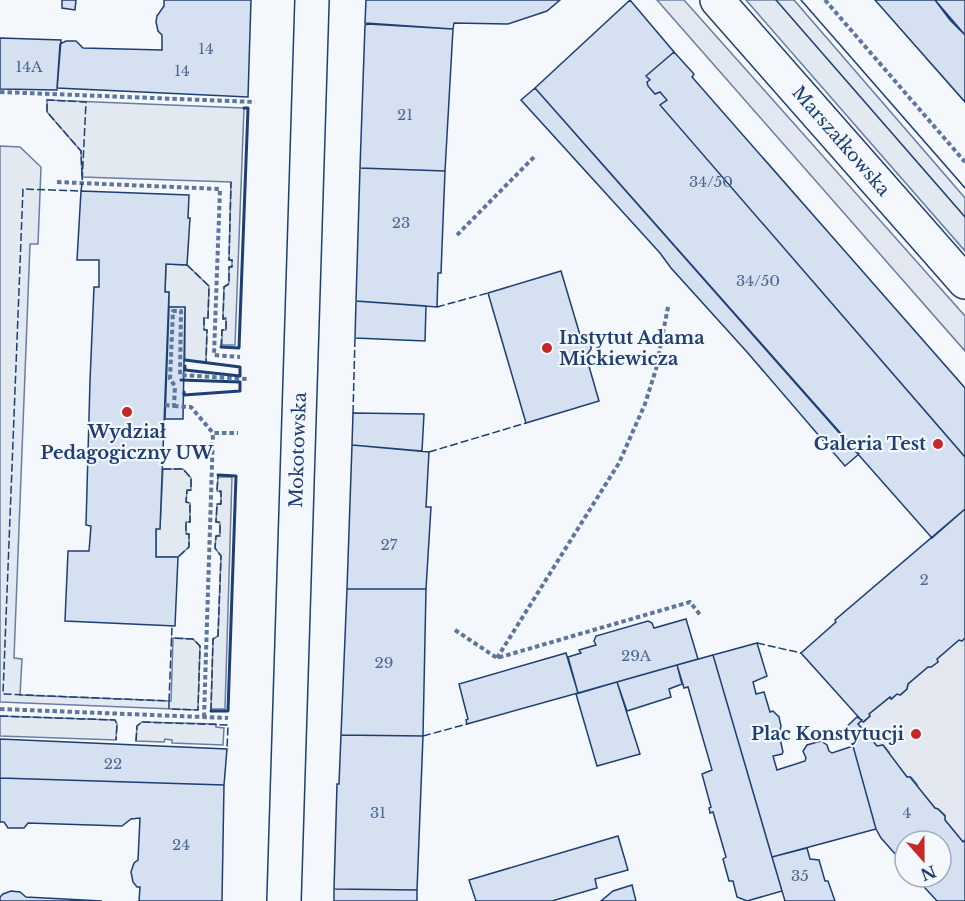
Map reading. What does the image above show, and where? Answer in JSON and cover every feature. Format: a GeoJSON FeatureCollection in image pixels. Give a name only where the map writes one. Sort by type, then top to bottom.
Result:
{"type":"FeatureCollection","features":[{"type":"Feature","properties":{"kind":"street","name":"Mokotowska"},"geometry":{"type":"LineString","coordinates":[[284,901],[312,0]]}},
{"type":"Feature","properties":{"kind":"street","name":"Marszałkowska"},"geometry":{"type":"LineString","coordinates":[[717,0],[965,282]]}},
{"type":"Feature","properties":{"kind":"path"},"geometry":{"type":"LineString","coordinates":[[825,0],[965,162]]}},
{"type":"Feature","properties":{"kind":"path"},"geometry":{"type":"LineString","coordinates":[[0,92],[255,102]]}},
{"type":"Feature","properties":{"kind":"path"},"geometry":{"type":"LineString","coordinates":[[457,235],[535,156]]}},
{"type":"Feature","properties":{"kind":"path"},"geometry":{"type":"LineString","coordinates":[[57,182],[220,189],[214,355],[240,357]]}},
{"type":"Feature","properties":{"kind":"path"},"geometry":{"type":"LineString","coordinates":[[497,658],[619,463],[645,404],[656,369],[668,308]]}},
{"type":"Feature","properties":{"kind":"path"},"geometry":{"type":"LineString","coordinates":[[174,406],[175,386],[170,380],[173,311],[181,311],[180,375],[247,379]]}},
{"type":"Feature","properties":{"kind":"path"},"geometry":{"type":"LineString","coordinates":[[165,405],[191,406],[213,433],[204,717]]}},
{"type":"Feature","properties":{"kind":"path"},"geometry":{"type":"LineString","coordinates":[[213,433],[238,433]]}},
{"type":"Feature","properties":{"kind":"path"},"geometry":{"type":"LineString","coordinates":[[455,630],[497,658],[690,602],[701,616]]}},
{"type":"Feature","properties":{"kind":"path"},"geometry":{"type":"LineString","coordinates":[[1,707],[228,718]]}},
{"type":"Feature","properties":{"kind":"shaded area"},"geometry":{"type":"Polygon","coordinates":[[[657,0],[684,0],[965,316],[965,351],[657,0]]]}},
{"type":"Feature","properties":{"kind":"shaded area"},"geometry":{"type":"Polygon","coordinates":[[[746,0],[794,0],[965,198],[965,251],[746,0]]]}},
{"type":"Feature","properties":{"kind":"shaded area"},"geometry":{"type":"Polygon","coordinates":[[[47,100],[244,108],[235,345],[222,345],[222,330],[226,330],[226,319],[223,319],[224,287],[229,283],[229,267],[232,266],[232,260],[229,260],[231,182],[82,177],[81,151],[47,112],[47,100]]]}},
{"type":"Feature","properties":{"kind":"shaded area"},"geometry":{"type":"Polygon","coordinates":[[[0,146],[20,147],[41,167],[38,244],[30,244],[14,658],[22,659],[20,695],[171,701],[173,638],[193,639],[200,646],[198,710],[0,702],[0,146]]]}},
{"type":"Feature","properties":{"kind":"shaded area"},"geometry":{"type":"Polygon","coordinates":[[[166,264],[187,265],[209,286],[208,318],[204,318],[204,329],[207,330],[206,363],[185,360],[185,308],[169,307],[169,292],[165,292],[166,264]]]}},
{"type":"Feature","properties":{"kind":"shaded area"},"geometry":{"type":"Polygon","coordinates":[[[163,469],[183,469],[191,478],[191,490],[187,491],[186,502],[190,503],[190,522],[186,522],[189,547],[178,557],[156,557],[156,529],[160,528],[163,469]]]}},
{"type":"Feature","properties":{"kind":"shaded area"},"geometry":{"type":"Polygon","coordinates":[[[218,477],[232,477],[225,709],[211,709],[213,639],[218,636],[221,556],[215,548],[216,536],[220,535],[220,523],[216,522],[217,504],[221,504],[221,492],[217,491],[218,477]]]}},
{"type":"Feature","properties":{"kind":"shaded area","name":"Plac Konstytucji"},"geometry":{"type":"Polygon","coordinates":[[[965,638],[965,840],[963,842],[945,820],[945,815],[934,808],[917,784],[911,777],[907,777],[883,745],[877,746],[858,724],[862,720],[864,722],[870,716],[869,714],[890,697],[892,699],[897,694],[901,695],[907,689],[908,684],[928,667],[938,662],[937,659],[959,640],[962,641],[965,638]]]}},
{"type":"Feature","properties":{"kind":"shaded area"},"geometry":{"type":"Polygon","coordinates":[[[0,716],[115,720],[116,740],[0,736],[0,716]]]}},
{"type":"Feature","properties":{"kind":"shaded area"},"geometry":{"type":"Polygon","coordinates":[[[142,722],[216,724],[216,727],[224,728],[223,745],[172,743],[172,740],[165,739],[164,742],[136,741],[137,726],[142,722]]]}},
{"type":"Feature","properties":{"kind":"building"},"geometry":{"type":"Polygon","coordinates":[[[62,0],[76,0],[75,10],[62,8],[62,0]]]}},
{"type":"Feature","properties":{"kind":"building"},"geometry":{"type":"Polygon","coordinates":[[[164,0],[251,0],[248,97],[57,88],[60,44],[66,41],[76,41],[83,48],[162,50],[162,35],[158,31],[156,22],[164,6],[164,0]]]}},
{"type":"Feature","properties":{"kind":"building"},"geometry":{"type":"Polygon","coordinates":[[[366,0],[560,0],[547,11],[508,24],[454,23],[453,29],[365,23],[366,0]]]}},
{"type":"Feature","properties":{"kind":"building"},"geometry":{"type":"Polygon","coordinates":[[[630,0],[674,52],[646,76],[650,80],[647,82],[648,86],[655,94],[660,92],[667,100],[660,105],[965,457],[965,509],[932,538],[535,88],[630,0]]]}},
{"type":"Feature","properties":{"kind":"building"},"geometry":{"type":"Polygon","coordinates":[[[875,0],[935,0],[965,35],[965,102],[875,0]]]}},
{"type":"Feature","properties":{"kind":"building"},"geometry":{"type":"Polygon","coordinates":[[[935,0],[965,0],[965,35],[950,20],[935,0]]]}},
{"type":"Feature","properties":{"kind":"building"},"geometry":{"type":"Polygon","coordinates":[[[365,25],[453,29],[445,171],[360,168],[365,25]]]}},
{"type":"Feature","properties":{"kind":"building"},"geometry":{"type":"Polygon","coordinates":[[[0,38],[61,40],[57,90],[0,89],[0,38]]]}},
{"type":"Feature","properties":{"kind":"building"},"geometry":{"type":"Polygon","coordinates":[[[674,52],[694,74],[692,77],[965,388],[965,457],[660,105],[667,100],[660,92],[655,94],[648,86],[647,82],[650,80],[646,76],[674,52]]]}},
{"type":"Feature","properties":{"kind":"building"},"geometry":{"type":"Polygon","coordinates":[[[535,88],[859,454],[845,466],[660,253],[521,100],[535,88]]]}},
{"type":"Feature","properties":{"kind":"building"},"geometry":{"type":"Polygon","coordinates":[[[360,168],[445,171],[441,273],[438,273],[437,307],[356,301],[360,168]]]}},
{"type":"Feature","properties":{"kind":"building","name":"Wydział Pedagogiczny UW"},"geometry":{"type":"Polygon","coordinates":[[[81,191],[189,195],[187,265],[166,264],[165,292],[169,292],[160,529],[156,529],[156,557],[178,557],[175,626],[65,621],[68,551],[89,551],[91,526],[86,525],[90,381],[94,287],[99,287],[99,260],[77,260],[81,191]]]}},
{"type":"Feature","properties":{"kind":"building","name":"Instytut Adama Mickiewicza"},"geometry":{"type":"Polygon","coordinates":[[[561,271],[580,335],[586,337],[591,343],[591,349],[586,356],[599,401],[526,423],[488,293],[561,271]]]}},
{"type":"Feature","properties":{"kind":"building"},"geometry":{"type":"Polygon","coordinates":[[[356,301],[426,306],[425,341],[355,338],[356,301]]]}},
{"type":"Feature","properties":{"kind":"building"},"geometry":{"type":"Polygon","coordinates":[[[169,307],[185,307],[183,419],[165,419],[169,307]]]}},
{"type":"Feature","properties":{"kind":"building"},"geometry":{"type":"Polygon","coordinates":[[[353,413],[424,414],[422,451],[352,445],[353,413]]]}},
{"type":"Feature","properties":{"kind":"building"},"geometry":{"type":"Polygon","coordinates":[[[352,445],[429,452],[426,507],[431,507],[426,589],[347,589],[352,445]]]}},
{"type":"Feature","properties":{"kind":"building"},"geometry":{"type":"Polygon","coordinates":[[[965,509],[965,638],[962,641],[959,640],[937,659],[938,662],[928,667],[908,684],[907,689],[900,695],[897,694],[891,699],[890,697],[863,722],[801,653],[836,622],[835,620],[965,509]]]}},
{"type":"Feature","properties":{"kind":"building"},"geometry":{"type":"Polygon","coordinates":[[[347,589],[426,589],[423,736],[341,735],[347,589]]]}},
{"type":"Feature","properties":{"kind":"building"},"geometry":{"type":"Polygon","coordinates":[[[686,619],[698,659],[578,693],[568,657],[581,653],[579,650],[596,645],[594,641],[596,636],[648,621],[654,628],[686,619]]]}},
{"type":"Feature","properties":{"kind":"building"},"geometry":{"type":"Polygon","coordinates":[[[757,643],[767,676],[753,682],[756,694],[764,692],[770,712],[773,711],[779,717],[781,726],[779,734],[783,752],[773,756],[777,770],[805,761],[803,751],[807,745],[821,741],[832,753],[853,746],[876,829],[772,857],[713,655],[757,643]]]}},
{"type":"Feature","properties":{"kind":"building"},"geometry":{"type":"Polygon","coordinates":[[[566,653],[578,693],[467,724],[468,719],[459,684],[566,653]]]}},
{"type":"Feature","properties":{"kind":"building"},"geometry":{"type":"Polygon","coordinates":[[[713,655],[782,891],[747,901],[737,897],[733,881],[729,881],[723,859],[726,857],[713,812],[710,813],[709,808],[711,807],[702,774],[712,770],[688,687],[684,688],[677,665],[713,655]]]}},
{"type":"Feature","properties":{"kind":"building"},"geometry":{"type":"Polygon","coordinates":[[[677,665],[682,684],[669,689],[671,697],[627,711],[617,682],[677,665]]]}},
{"type":"Feature","properties":{"kind":"building"},"geometry":{"type":"Polygon","coordinates":[[[617,682],[640,754],[597,766],[576,694],[617,682]]]}},
{"type":"Feature","properties":{"kind":"building"},"geometry":{"type":"Polygon","coordinates":[[[857,717],[862,720],[858,724],[877,746],[883,745],[907,777],[910,777],[935,808],[945,816],[945,820],[952,829],[893,829],[893,852],[876,829],[853,746],[841,732],[857,717]]]}},
{"type":"Feature","properties":{"kind":"building"},"geometry":{"type":"Polygon","coordinates":[[[341,735],[423,736],[417,890],[334,889],[341,735]]]}},
{"type":"Feature","properties":{"kind":"building"},"geometry":{"type":"Polygon","coordinates":[[[0,739],[227,749],[224,785],[0,778],[0,739]]]}},
{"type":"Feature","properties":{"kind":"building"},"geometry":{"type":"Polygon","coordinates":[[[0,778],[224,785],[222,901],[139,901],[140,887],[133,882],[131,872],[134,863],[138,860],[140,818],[131,819],[122,826],[28,823],[24,828],[8,828],[4,822],[0,822],[0,778]]]}},
{"type":"Feature","properties":{"kind":"building"},"geometry":{"type":"Polygon","coordinates":[[[953,830],[963,842],[965,840],[965,901],[937,901],[926,889],[953,889],[953,830]]]}},
{"type":"Feature","properties":{"kind":"building"},"geometry":{"type":"Polygon","coordinates":[[[618,836],[628,870],[595,879],[597,888],[552,901],[476,901],[469,880],[618,836]]]}},
{"type":"Feature","properties":{"kind":"building"},"geometry":{"type":"Polygon","coordinates":[[[807,848],[810,859],[819,860],[825,881],[828,881],[835,901],[785,901],[772,857],[807,848]]]}},
{"type":"Feature","properties":{"kind":"building"},"geometry":{"type":"Polygon","coordinates":[[[632,885],[636,901],[601,901],[613,891],[632,885]]]}},
{"type":"Feature","properties":{"kind":"building"},"geometry":{"type":"Polygon","coordinates":[[[334,889],[417,890],[417,901],[334,901],[334,889]]]}},
{"type":"Feature","properties":{"kind":"building"},"geometry":{"type":"Polygon","coordinates":[[[11,891],[20,892],[26,897],[102,901],[0,901],[3,894],[11,891]]]}},
{"type":"Feature","properties":{"kind":"tram line"},"geometry":{"type":"LineString","coordinates":[[776,0],[965,217]]}},
{"type":"Feature","properties":{"kind":"tram line"},"geometry":{"type":"LineString","coordinates":[[801,0],[965,188]]}},
{"type":"Feature","properties":{"kind":"fence"},"geometry":{"type":"LineString","coordinates":[[82,176],[81,151],[47,112],[47,100],[86,102],[82,184],[81,191],[23,189],[3,694],[169,701],[172,626]]}},
{"type":"Feature","properties":{"kind":"fence"},"geometry":{"type":"LineString","coordinates":[[221,347],[222,330],[226,330],[226,318],[223,319],[224,287],[229,284],[229,267],[232,267],[232,260],[229,260],[231,182]]}},
{"type":"Feature","properties":{"kind":"fence"},"geometry":{"type":"LineString","coordinates":[[187,265],[209,286],[208,318],[204,318],[204,330],[207,330],[206,363]]}},
{"type":"Feature","properties":{"kind":"fence"},"geometry":{"type":"LineString","coordinates":[[437,307],[488,293]]}},
{"type":"Feature","properties":{"kind":"fence"},"geometry":{"type":"LineString","coordinates":[[353,413],[355,338]]}},
{"type":"Feature","properties":{"kind":"fence"},"geometry":{"type":"LineString","coordinates":[[429,452],[526,423]]}},
{"type":"Feature","properties":{"kind":"fence"},"geometry":{"type":"LineString","coordinates":[[163,469],[183,469],[191,478],[191,490],[187,490],[186,502],[190,503],[190,522],[186,522],[189,547],[178,557]]}},
{"type":"Feature","properties":{"kind":"fence"},"geometry":{"type":"LineString","coordinates":[[211,711],[213,639],[218,636],[221,556],[215,548],[216,536],[220,536],[220,522],[216,522],[217,504],[221,504],[221,491],[217,491],[218,475]]}},
{"type":"Feature","properties":{"kind":"fence"},"geometry":{"type":"LineString","coordinates":[[169,701],[169,709],[198,710],[200,646],[193,639],[171,638]]}},
{"type":"Feature","properties":{"kind":"fence"},"geometry":{"type":"LineString","coordinates":[[757,643],[801,653]]}},
{"type":"Feature","properties":{"kind":"fence"},"geometry":{"type":"LineString","coordinates":[[0,716],[115,720],[116,740]]}},
{"type":"Feature","properties":{"kind":"fence"},"geometry":{"type":"LineString","coordinates":[[136,741],[137,726],[142,722],[228,725],[227,749]]}},
{"type":"Feature","properties":{"kind":"fence"},"geometry":{"type":"LineString","coordinates":[[423,736],[467,724]]}},
{"type":"Feature","properties":{"kind":"wall"},"geometry":{"type":"LineString","coordinates":[[221,347],[239,348],[248,108],[244,108]]}},
{"type":"Feature","properties":{"kind":"wall"},"geometry":{"type":"LineString","coordinates":[[185,360],[240,367],[240,376],[185,370],[185,366]]}},
{"type":"Feature","properties":{"kind":"wall"},"geometry":{"type":"LineString","coordinates":[[181,380],[240,382],[240,391],[184,395],[184,392]]}},
{"type":"Feature","properties":{"kind":"wall"},"geometry":{"type":"LineString","coordinates":[[211,711],[228,711],[236,476],[218,475]]}},
{"type":"Feature","properties":{"kind":"place","name":"Instytut Adama Mickiewicza"},"geometry":{"type":"Point","coordinates":[547,348]}},
{"type":"Feature","properties":{"kind":"place","name":"Wydział Pedagogiczny UW"},"geometry":{"type":"Point","coordinates":[127,412]}},
{"type":"Feature","properties":{"kind":"place","name":"Galeria Test"},"geometry":{"type":"Point","coordinates":[938,444]}},
{"type":"Feature","properties":{"kind":"place","name":"Plac Konstytucji"},"geometry":{"type":"Point","coordinates":[916,734]}}]}
